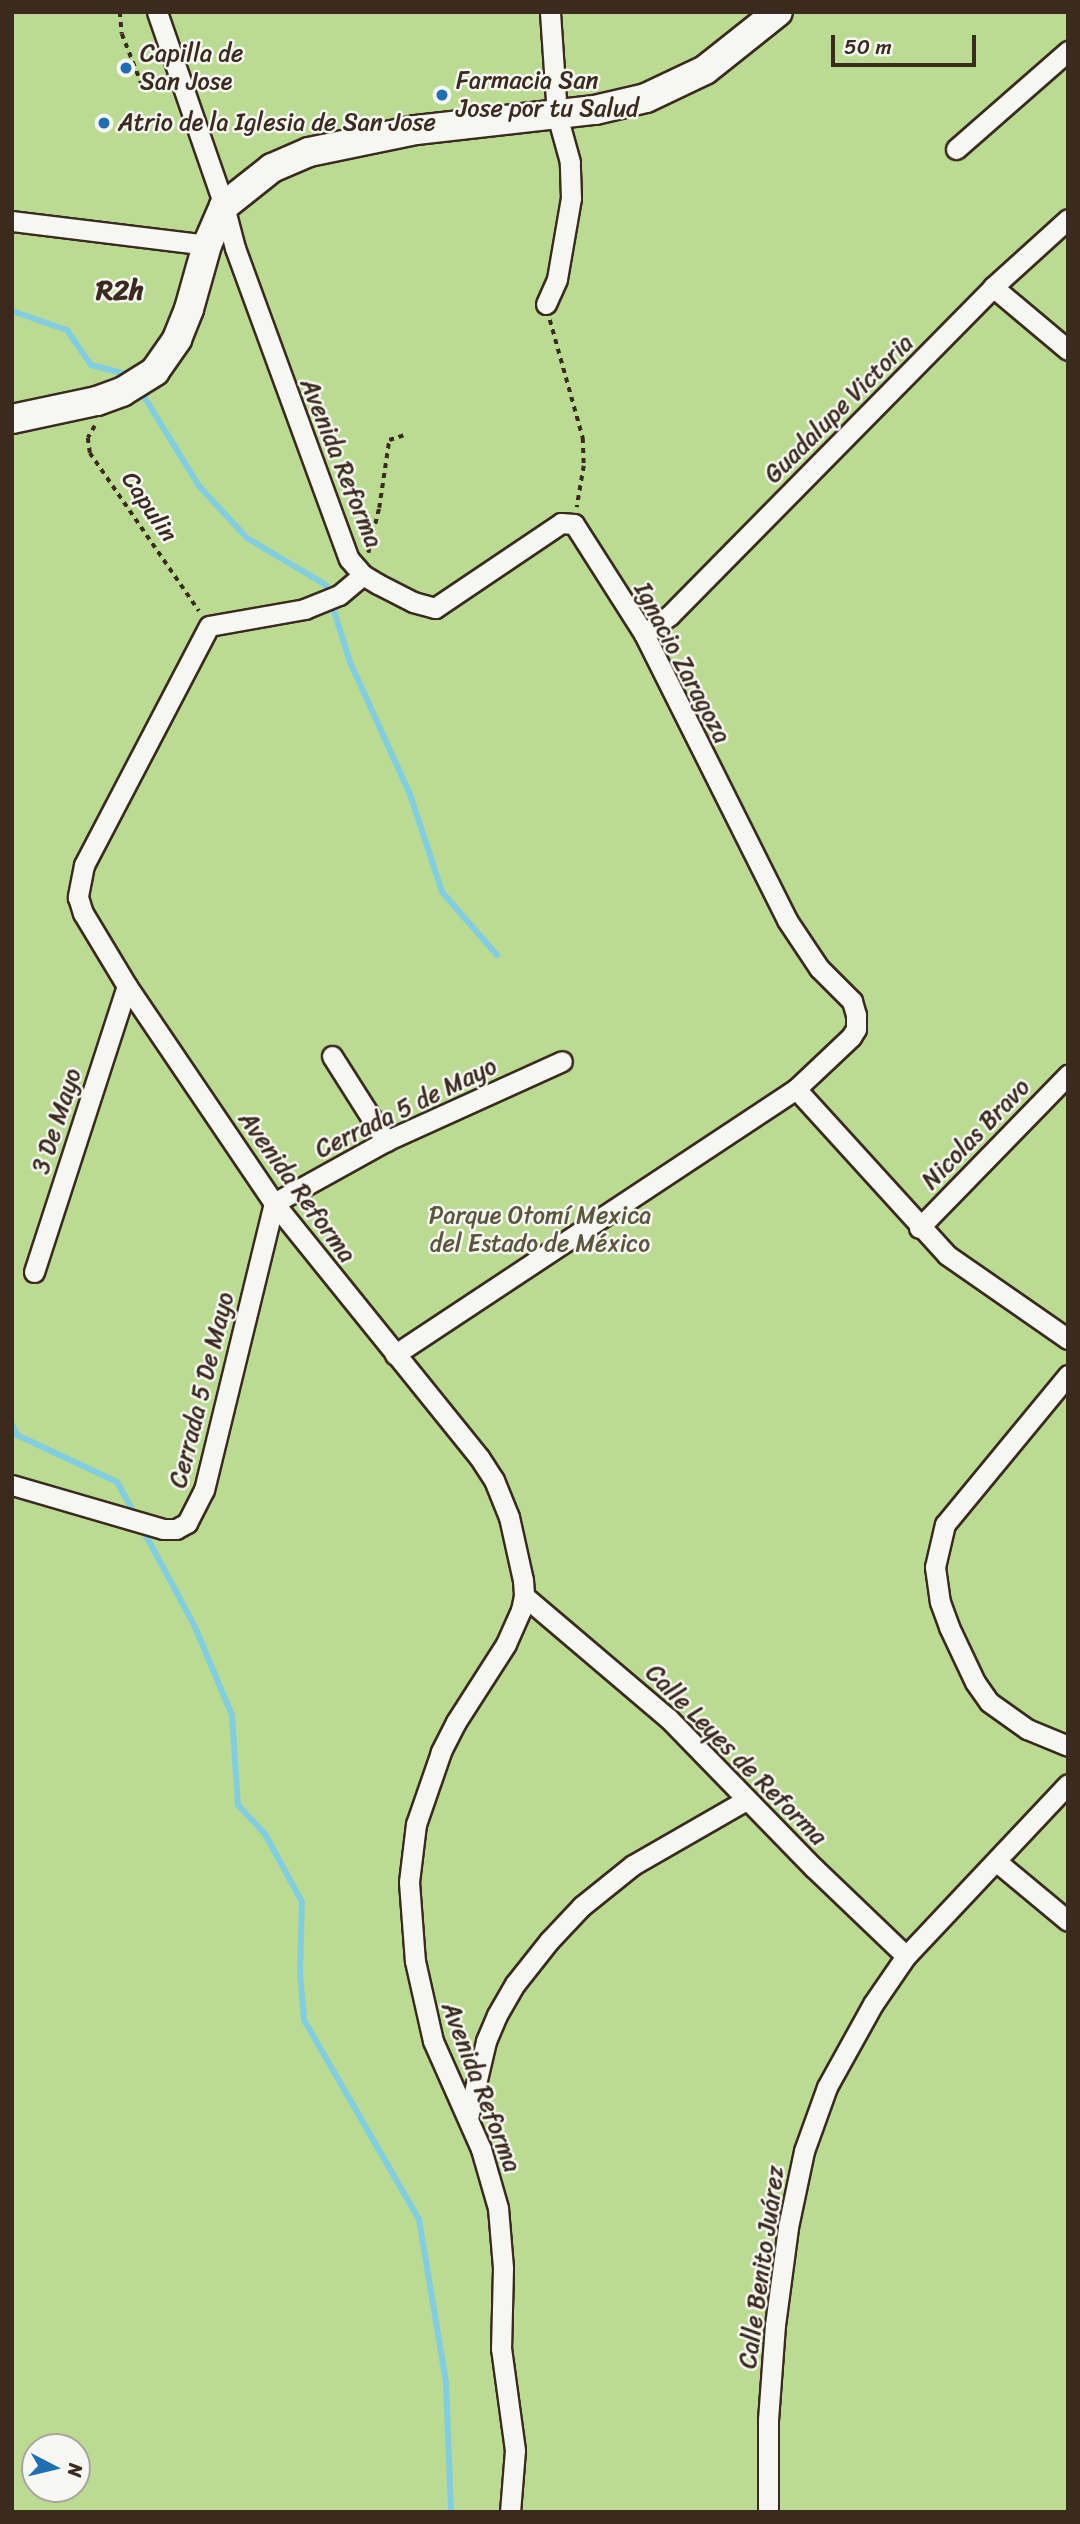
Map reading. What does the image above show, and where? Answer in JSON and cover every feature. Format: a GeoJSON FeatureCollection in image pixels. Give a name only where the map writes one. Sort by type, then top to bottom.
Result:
{"type":"FeatureCollection","features":[{"type":"Feature","properties":{"kind":"main road"},"geometry":{"type":"LineString","coordinates":[[12,419],[109,396],[155,371],[177,339],[190,309],[207,245],[224,206],[272,169],[309,152],[428,128],[527,115],[557,115],[646,98],[705,70],[778,12]]}},
{"type":"Feature","properties":{"kind":"street","name":"Avenida Reforma"},"geometry":{"type":"LineString","coordinates":[[157,12],[224,206],[235,248],[292,409],[349,559],[363,575],[339,595],[305,609],[209,626],[84,865],[78,885],[83,914],[127,986],[274,1203],[479,1457],[494,1480],[509,1517],[524,1596],[506,1644],[456,1722],[441,1752],[416,1824],[411,1856],[411,1930],[422,2003],[443,2067],[468,2118],[491,2180],[502,2238],[501,2348],[515,2450],[510,2512]]}},
{"type":"Feature","properties":{"kind":"street"},"geometry":{"type":"LineString","coordinates":[[546,304],[557,279],[571,198],[570,162],[557,115],[550,12]]}},
{"type":"Feature","properties":{"kind":"street"},"geometry":{"type":"LineString","coordinates":[[956,149],[1068,51]]}},
{"type":"Feature","properties":{"kind":"street","name":"Guadalupe Victoria"},"geometry":{"type":"LineString","coordinates":[[644,634],[670,615],[993,287],[1068,219]]}},
{"type":"Feature","properties":{"kind":"street"},"geometry":{"type":"LineString","coordinates":[[12,221],[207,245]]}},
{"type":"Feature","properties":{"kind":"street"},"geometry":{"type":"LineString","coordinates":[[993,287],[1068,350]]}},
{"type":"Feature","properties":{"kind":"street"},"geometry":{"type":"LineString","coordinates":[[363,575],[413,602],[435,607],[561,523],[574,524]]}},
{"type":"Feature","properties":{"kind":"street","name":"Ignacio Zaragoza"},"geometry":{"type":"LineString","coordinates":[[574,524],[644,634],[787,920],[819,968],[852,1001],[857,1023],[851,1037],[796,1089]]}},
{"type":"Feature","properties":{"kind":"street","name":"3 De Mayo"},"geometry":{"type":"LineString","coordinates":[[34,1272],[127,986]]}},
{"type":"Feature","properties":{"kind":"street"},"geometry":{"type":"LineString","coordinates":[[332,1056],[386,1141]]}},
{"type":"Feature","properties":{"kind":"street","name":"Cerrada 5 de Mayo"},"geometry":{"type":"LineString","coordinates":[[274,1203],[386,1141],[562,1061]]}},
{"type":"Feature","properties":{"kind":"street","name":"Nicolas Bravo"},"geometry":{"type":"LineString","coordinates":[[919,1228],[1068,1074]]}},
{"type":"Feature","properties":{"kind":"street"},"geometry":{"type":"LineString","coordinates":[[395,1354],[796,1089],[919,1228],[947,1255],[1068,1339]]}},
{"type":"Feature","properties":{"kind":"street","name":"Cerrada 5 De Mayo"},"geometry":{"type":"LineString","coordinates":[[12,1485],[163,1529],[176,1529],[187,1522],[204,1490],[274,1203]]}},
{"type":"Feature","properties":{"kind":"street"},"geometry":{"type":"LineString","coordinates":[[1068,1375],[952,1514],[942,1532],[934,1567],[940,1602],[949,1627],[975,1682],[989,1702],[1027,1729],[1068,1746]]}},
{"type":"Feature","properties":{"kind":"street","name":"Calle Leyes de Reforma"},"geometry":{"type":"LineString","coordinates":[[524,1596],[668,1718],[746,1800],[906,1956]]}},
{"type":"Feature","properties":{"kind":"street","name":"Calle Benito Juárez"},"geometry":{"type":"LineString","coordinates":[[768,2512],[768,2420],[775,2325],[788,2227],[804,2151],[827,2087],[845,2050],[906,1956],[1068,1784]]}},
{"type":"Feature","properties":{"kind":"street"},"geometry":{"type":"LineString","coordinates":[[468,2118],[486,2042],[497,2015],[516,1984],[549,1941],[582,1906],[633,1865],[746,1800]]}},
{"type":"Feature","properties":{"kind":"street"},"geometry":{"type":"LineString","coordinates":[[997,1862],[1068,1921]]}},
{"type":"Feature","properties":{"kind":"path"},"geometry":{"type":"LineString","coordinates":[[120,12],[122,34],[142,85]]}},
{"type":"Feature","properties":{"kind":"path"},"geometry":{"type":"LineString","coordinates":[[546,304],[583,438],[584,466],[574,524]]}},
{"type":"Feature","properties":{"kind":"path","name":"Capulin"},"geometry":{"type":"LineString","coordinates":[[109,396],[89,438],[90,453],[209,626]]}},
{"type":"Feature","properties":{"kind":"path"},"geometry":{"type":"LineString","coordinates":[[363,575],[379,508],[389,440],[404,435]]}},
{"type":"Feature","properties":{"kind":"green space","name":"Parque Otomí Mexica del Estado de México"},"geometry":{"type":"Polygon","coordinates":[[[12,12],[1068,12],[1068,2512],[12,2512],[12,12]]]}},
{"type":"Feature","properties":{"kind":"waterway"},"geometry":{"type":"LineString","coordinates":[[12,311],[67,330],[91,365],[130,375]]}},
{"type":"Feature","properties":{"kind":"waterway"},"geometry":{"type":"LineString","coordinates":[[140,390],[199,486],[247,538],[326,585],[350,662],[410,794],[442,892],[497,955]]}},
{"type":"Feature","properties":{"kind":"waterway"},"geometry":{"type":"LineString","coordinates":[[12,1424],[17,1435],[117,1482],[135,1515]]}},
{"type":"Feature","properties":{"kind":"waterway"},"geometry":{"type":"LineString","coordinates":[[142,1528],[195,1627],[232,1715],[238,1805],[265,1834],[302,1902],[300,1972],[304,2020],[419,2219],[446,2382],[451,2512]]}},
{"type":"Feature","properties":{"kind":"place","name":"Capilla de San Jose"},"geometry":{"type":"Point","coordinates":[126,68]}},
{"type":"Feature","properties":{"kind":"place","name":"Farmacia San Jose por tu Salud"},"geometry":{"type":"Point","coordinates":[442,95]}},
{"type":"Feature","properties":{"kind":"place","name":"Atrio de la Iglesia de San Jose"},"geometry":{"type":"Point","coordinates":[104,123]}},
{"type":"Feature","properties":{"kind":"district","name":"R2h"},"geometry":{"type":"Point","coordinates":[120,290]}}]}
